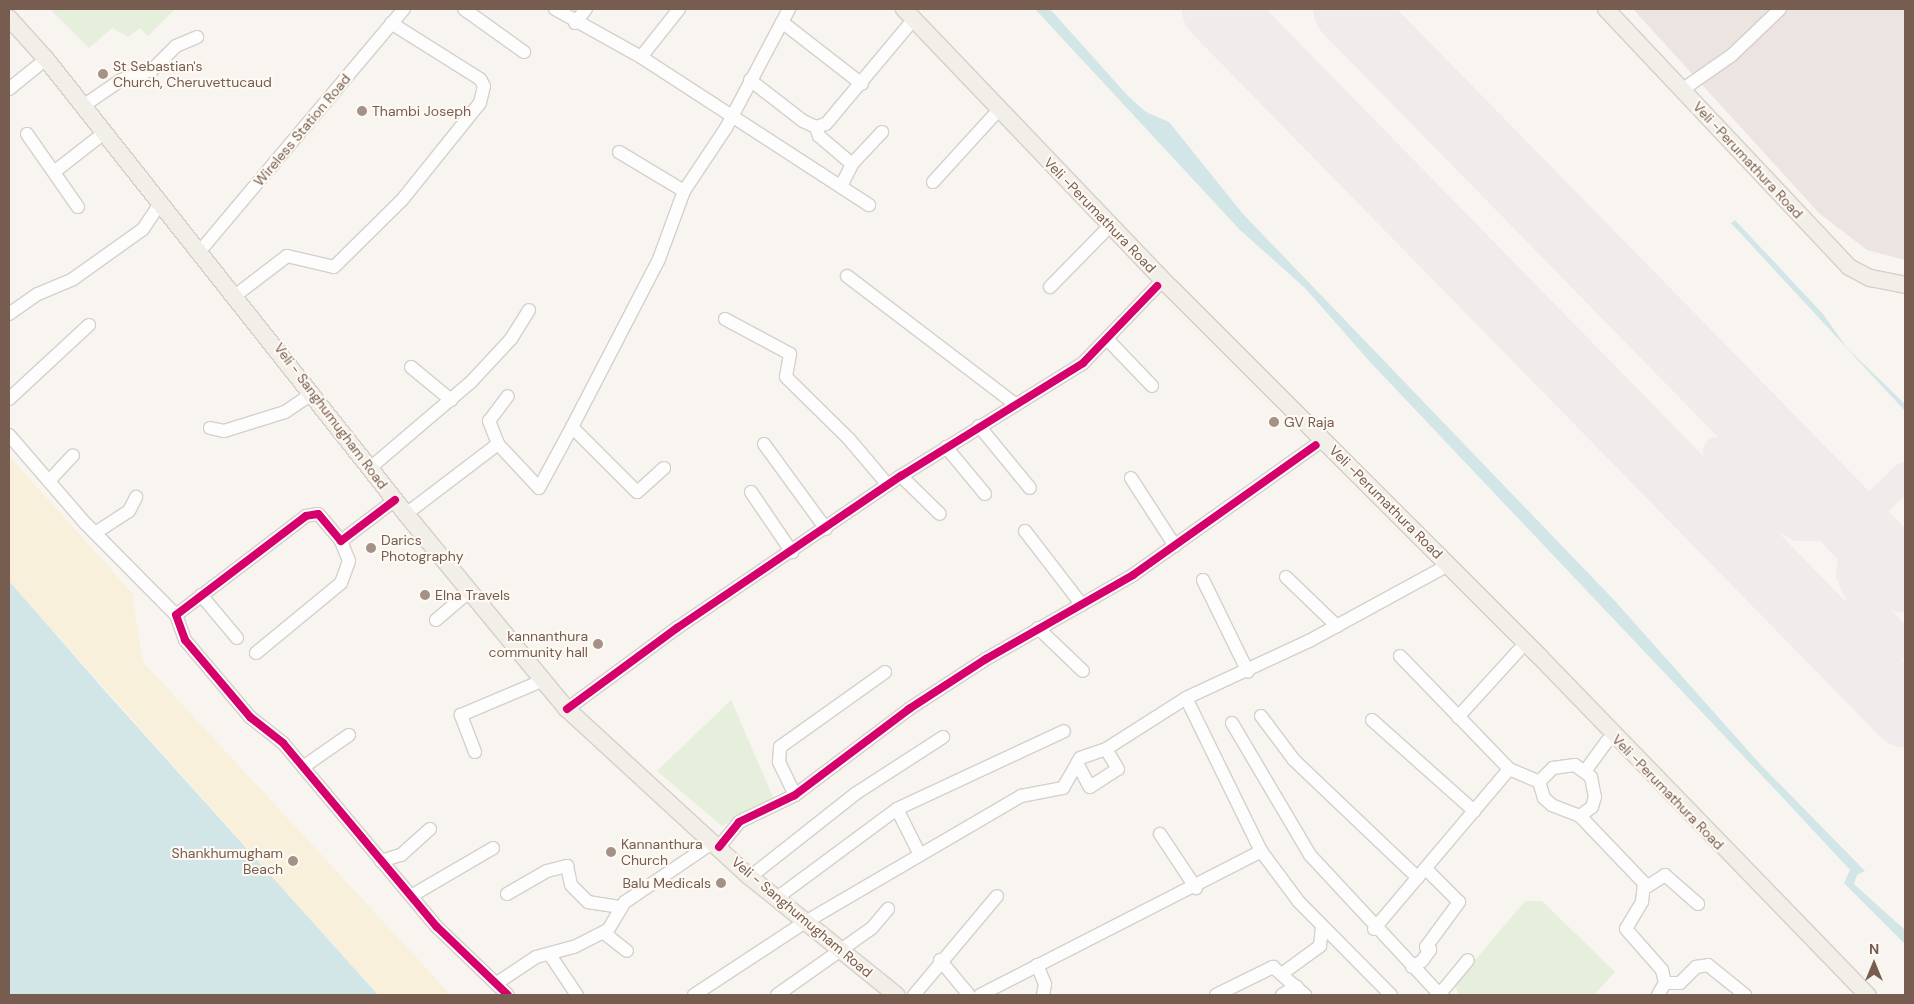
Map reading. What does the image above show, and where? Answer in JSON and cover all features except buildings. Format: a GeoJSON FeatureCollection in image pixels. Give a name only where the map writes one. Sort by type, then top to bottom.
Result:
{"type":"FeatureCollection","features":[{"type":"Feature","properties":{"kind":"main road"},"geometry":{"type":"LineString","coordinates":[[891,9],[1104,232],[1441,569],[1855,995]]}},
{"type":"Feature","properties":{"kind":"main road","name":"Veli -Perumathura Road"},"geometry":{"type":"LineString","coordinates":[[904,9],[1171,288],[1518,636],[1867,995]]}},
{"type":"Feature","properties":{"kind":"main road","name":"Veli -Perumathura Road"},"geometry":{"type":"LineString","coordinates":[[1606,9],[1848,267],[1870,278],[1905,285]]}},
{"type":"Feature","properties":{"kind":"main road"},"geometry":{"type":"LineString","coordinates":[[1619,9],[1847,252],[1876,271],[1905,275]]}},
{"type":"Feature","properties":{"kind":"main road","name":"Veli - Sanghumugham Road"},"geometry":{"type":"LineString","coordinates":[[9,18],[46,59],[236,295],[406,514],[567,709],[750,877],[778,897],[896,995]]}},
{"type":"Feature","properties":{"kind":"street","name":"Wireless Station Road"},"geometry":{"type":"LineString","coordinates":[[200,251],[404,9]]}},
{"type":"Feature","properties":{"kind":"street"},"geometry":{"type":"LineString","coordinates":[[464,9],[524,52]]}},
{"type":"Feature","properties":{"kind":"street"},"geometry":{"type":"LineString","coordinates":[[555,9],[575,23],[641,57],[869,205]]}},
{"type":"Feature","properties":{"kind":"street"},"geometry":{"type":"LineString","coordinates":[[575,23],[586,9]]}},
{"type":"Feature","properties":{"kind":"street"},"geometry":{"type":"LineString","coordinates":[[641,57],[679,9]]}},
{"type":"Feature","properties":{"kind":"street"},"geometry":{"type":"LineString","coordinates":[[508,396],[489,421],[498,444],[539,488],[659,259],[684,191],[732,116],[789,9]]}},
{"type":"Feature","properties":{"kind":"street"},"geometry":{"type":"LineString","coordinates":[[1690,85],[1732,56],[1780,9]]}},
{"type":"Feature","properties":{"kind":"street"},"geometry":{"type":"LineString","coordinates":[[782,22],[862,84]]}},
{"type":"Feature","properties":{"kind":"street"},"geometry":{"type":"LineString","coordinates":[[236,295],[287,256],[334,267],[402,200],[480,103],[484,86],[480,79],[392,24]]}},
{"type":"Feature","properties":{"kind":"street"},"geometry":{"type":"LineString","coordinates":[[816,127],[826,124],[862,84],[908,26]]}},
{"type":"Feature","properties":{"kind":"street"},"geometry":{"type":"LineString","coordinates":[[83,106],[121,80],[152,70],[176,46],[197,38]]}},
{"type":"Feature","properties":{"kind":"street"},"geometry":{"type":"LineString","coordinates":[[9,89],[46,59]]}},
{"type":"Feature","properties":{"kind":"street"},"geometry":{"type":"LineString","coordinates":[[750,80],[816,127],[819,136],[852,164]]}},
{"type":"Feature","properties":{"kind":"street"},"geometry":{"type":"LineString","coordinates":[[933,182],[993,116]]}},
{"type":"Feature","properties":{"kind":"street"},"geometry":{"type":"LineString","coordinates":[[840,186],[852,164],[882,132]]}},
{"type":"Feature","properties":{"kind":"street"},"geometry":{"type":"LineString","coordinates":[[54,172],[104,133]]}},
{"type":"Feature","properties":{"kind":"street"},"geometry":{"type":"LineString","coordinates":[[27,134],[78,207]]}},
{"type":"Feature","properties":{"kind":"street"},"geometry":{"type":"LineString","coordinates":[[619,152],[684,191]]}},
{"type":"Feature","properties":{"kind":"street"},"geometry":{"type":"LineString","coordinates":[[9,314],[38,294],[73,279],[142,229],[161,202]]}},
{"type":"Feature","properties":{"kind":"street"},"geometry":{"type":"LineString","coordinates":[[1050,287],[1104,232]]}},
{"type":"Feature","properties":{"kind":"street"},"geometry":{"type":"LineString","coordinates":[[847,276],[1016,404]]}},
{"type":"Feature","properties":{"kind":"street"},"geometry":{"type":"LineString","coordinates":[[567,709],[677,628],[826,529],[901,476],[1083,363],[1157,286]]}},
{"type":"Feature","properties":{"kind":"street"},"geometry":{"type":"LineString","coordinates":[[370,468],[451,400],[511,338],[529,310]]}},
{"type":"Feature","properties":{"kind":"street"},"geometry":{"type":"LineString","coordinates":[[725,319],[790,354],[786,377],[849,439],[888,486]]}},
{"type":"Feature","properties":{"kind":"street"},"geometry":{"type":"LineString","coordinates":[[9,399],[63,344],[89,325]]}},
{"type":"Feature","properties":{"kind":"street"},"geometry":{"type":"LineString","coordinates":[[1107,339],[1152,386]]}},
{"type":"Feature","properties":{"kind":"street"},"geometry":{"type":"LineString","coordinates":[[411,367],[451,400]]}},
{"type":"Feature","properties":{"kind":"street"},"geometry":{"type":"LineString","coordinates":[[210,428],[224,431],[276,415],[313,393]]}},
{"type":"Feature","properties":{"kind":"street"},"geometry":{"type":"LineString","coordinates":[[979,426],[1030,488]]}},
{"type":"Feature","properties":{"kind":"street"},"geometry":{"type":"LineString","coordinates":[[572,428],[636,492],[664,468]]}},
{"type":"Feature","properties":{"kind":"street"},"geometry":{"type":"LineString","coordinates":[[9,434],[94,533],[176,616],[193,650],[250,717],[283,743],[411,896],[508,995]]}},
{"type":"Feature","properties":{"kind":"street"},"geometry":{"type":"LineString","coordinates":[[406,514],[498,444]]}},
{"type":"Feature","properties":{"kind":"street"},"geometry":{"type":"LineString","coordinates":[[764,444],[826,529]]}},
{"type":"Feature","properties":{"kind":"street"},"geometry":{"type":"LineString","coordinates":[[497,983],[536,957],[550,955],[604,933],[614,926],[621,907],[715,845],[739,822],[795,795],[909,709],[1038,628],[1082,605],[1175,546],[1316,445]]}},
{"type":"Feature","properties":{"kind":"street"},"geometry":{"type":"LineString","coordinates":[[946,447],[985,494]]}},
{"type":"Feature","properties":{"kind":"street"},"geometry":{"type":"LineString","coordinates":[[49,481],[73,455]]}},
{"type":"Feature","properties":{"kind":"street"},"geometry":{"type":"LineString","coordinates":[[901,476],[940,514]]}},
{"type":"Feature","properties":{"kind":"street"},"geometry":{"type":"LineString","coordinates":[[1131,478],[1175,546]]}},
{"type":"Feature","properties":{"kind":"street"},"geometry":{"type":"LineString","coordinates":[[751,492],[792,552]]}},
{"type":"Feature","properties":{"kind":"street"},"geometry":{"type":"LineString","coordinates":[[94,533],[129,511],[136,497]]}},
{"type":"Feature","properties":{"kind":"street"},"geometry":{"type":"LineString","coordinates":[[341,541],[395,500]]}},
{"type":"Feature","properties":{"kind":"street"},"geometry":{"type":"LineString","coordinates":[[176,616],[312,514],[318,514],[341,541],[349,561],[341,583],[256,653]]}},
{"type":"Feature","properties":{"kind":"street"},"geometry":{"type":"LineString","coordinates":[[1025,531],[1082,605]]}},
{"type":"Feature","properties":{"kind":"street"},"geometry":{"type":"LineString","coordinates":[[694,995],[808,923],[1021,796],[1063,788],[1080,758],[1106,749],[1186,698],[1248,672],[1338,626],[1441,569]]}},
{"type":"Feature","properties":{"kind":"street"},"geometry":{"type":"LineString","coordinates":[[1286,577],[1338,626]]}},
{"type":"Feature","properties":{"kind":"street"},"geometry":{"type":"LineString","coordinates":[[1203,580],[1248,672]]}},
{"type":"Feature","properties":{"kind":"street"},"geometry":{"type":"LineString","coordinates":[[436,620],[470,591]]}},
{"type":"Feature","properties":{"kind":"street"},"geometry":{"type":"LineString","coordinates":[[202,595],[237,638]]}},
{"type":"Feature","properties":{"kind":"street"},"geometry":{"type":"LineString","coordinates":[[1038,628],[1083,671]]}},
{"type":"Feature","properties":{"kind":"street"},"geometry":{"type":"LineString","coordinates":[[1458,717],[1519,650]]}},
{"type":"Feature","properties":{"kind":"street"},"geometry":{"type":"LineString","coordinates":[[1400,656],[1509,769],[1539,782],[1544,798],[1552,805],[1580,816],[1640,876],[1645,888]]}},
{"type":"Feature","properties":{"kind":"street"},"geometry":{"type":"LineString","coordinates":[[795,795],[779,762],[780,747],[885,672]]}},
{"type":"Feature","properties":{"kind":"street"},"geometry":{"type":"LineString","coordinates":[[475,752],[462,715],[544,680]]}},
{"type":"Feature","properties":{"kind":"street"},"geometry":{"type":"LineString","coordinates":[[1186,698],[1261,851],[1322,927],[1391,995]]}},
{"type":"Feature","properties":{"kind":"street"},"geometry":{"type":"LineString","coordinates":[[1261,716],[1294,760],[1422,873],[1458,902],[1426,947],[1430,950],[1422,961],[1412,967]]}},
{"type":"Feature","properties":{"kind":"street"},"geometry":{"type":"LineString","coordinates":[[1372,720],[1474,811]]}},
{"type":"Feature","properties":{"kind":"street"},"geometry":{"type":"LineString","coordinates":[[1232,723],[1290,827],[1374,928],[1439,995],[1468,960]]}},
{"type":"Feature","properties":{"kind":"street"},"geometry":{"type":"LineString","coordinates":[[778,897],[898,809],[1064,731]]}},
{"type":"Feature","properties":{"kind":"street"},"geometry":{"type":"LineString","coordinates":[[303,767],[349,734]]}},
{"type":"Feature","properties":{"kind":"street"},"geometry":{"type":"LineString","coordinates":[[750,877],[855,794],[943,737]]}},
{"type":"Feature","properties":{"kind":"street"},"geometry":{"type":"LineString","coordinates":[[1586,770],[1607,741]]}},
{"type":"Feature","properties":{"kind":"street"},"geometry":{"type":"LineString","coordinates":[[1077,763],[1090,787],[1118,769],[1106,749]]}},
{"type":"Feature","properties":{"kind":"street"},"geometry":{"type":"LineString","coordinates":[[1539,782],[1553,768],[1575,765],[1586,770],[1595,797],[1592,807],[1580,816]]}},
{"type":"Feature","properties":{"kind":"street"},"geometry":{"type":"LineString","coordinates":[[1374,928],[1509,769]]}},
{"type":"Feature","properties":{"kind":"street"},"geometry":{"type":"LineString","coordinates":[[898,809],[920,855]]}},
{"type":"Feature","properties":{"kind":"street"},"geometry":{"type":"LineString","coordinates":[[381,861],[401,856],[430,829]]}},
{"type":"Feature","properties":{"kind":"street"},"geometry":{"type":"LineString","coordinates":[[1160,834],[1196,888]]}},
{"type":"Feature","properties":{"kind":"street"},"geometry":{"type":"LineString","coordinates":[[411,896],[493,848]]}},
{"type":"Feature","properties":{"kind":"street"},"geometry":{"type":"LineString","coordinates":[[980,995],[1037,965],[1196,888],[1261,851]]}},
{"type":"Feature","properties":{"kind":"street"},"geometry":{"type":"LineString","coordinates":[[507,894],[547,871],[567,866],[571,884],[588,902],[621,907]]}},
{"type":"Feature","properties":{"kind":"street"},"geometry":{"type":"LineString","coordinates":[[1668,981],[1626,929],[1645,888],[1666,875],[1698,904]]}},
{"type":"Feature","properties":{"kind":"street"},"geometry":{"type":"LineString","coordinates":[[914,995],[940,960],[997,896]]}},
{"type":"Feature","properties":{"kind":"street"},"geometry":{"type":"LineString","coordinates":[[777,995],[841,950],[888,909]]}},
{"type":"Feature","properties":{"kind":"street"},"geometry":{"type":"LineString","coordinates":[[1283,973],[1320,946],[1322,927]]}},
{"type":"Feature","properties":{"kind":"street"},"geometry":{"type":"LineString","coordinates":[[604,933],[627,951]]}},
{"type":"Feature","properties":{"kind":"street"},"geometry":{"type":"LineString","coordinates":[[550,955],[577,995]]}},
{"type":"Feature","properties":{"kind":"street"},"geometry":{"type":"LineString","coordinates":[[940,960],[969,995]]}},
{"type":"Feature","properties":{"kind":"street"},"geometry":{"type":"LineString","coordinates":[[1658,995],[1668,981],[1701,964],[1708,965],[1744,995]]}},
{"type":"Feature","properties":{"kind":"street"},"geometry":{"type":"LineString","coordinates":[[1037,965],[1045,984],[1043,995]]}},
{"type":"Feature","properties":{"kind":"street"},"geometry":{"type":"LineString","coordinates":[[1216,995],[1267,968],[1283,973],[1301,991]]}},
{"type":"Feature","properties":{"kind":"street"},"geometry":{"type":"LineString","coordinates":[[1282,995],[1301,991]]}},
{"type":"Feature","properties":{"kind":"shaded area"},"geometry":{"type":"Polygon","coordinates":[[[1035,9],[1050,9],[1128,96],[1146,112],[1169,122],[1243,214],[1615,601],[1759,763],[1865,871],[1857,875],[1854,884],[1905,930],[1905,944],[1844,883],[1850,870],[1785,800],[1371,363],[1305,288],[1240,230],[1035,9]]]}},
{"type":"Feature","properties":{"kind":"shaded area"},"geometry":{"type":"Polygon","coordinates":[[[1633,9],[1905,9],[1905,260],[1867,250],[1819,213],[1633,9]]]}},
{"type":"Feature","properties":{"kind":"shaded area"},"geometry":{"type":"Polygon","coordinates":[[[1735,220],[1823,314],[1847,348],[1905,404],[1905,411],[1731,223],[1735,220]]]}},
{"type":"Feature","properties":{"kind":"shaded area"},"geometry":{"type":"Polygon","coordinates":[[[9,581],[106,692],[378,995],[9,995],[9,581]]]}},
{"type":"Feature","properties":{"kind":"green space"},"geometry":{"type":"Polygon","coordinates":[[[50,9],[175,9],[148,36],[140,28],[128,37],[112,28],[89,48],[50,9]]]}},
{"type":"Feature","properties":{"kind":"green space"},"geometry":{"type":"Polygon","coordinates":[[[731,700],[773,797],[722,826],[657,771],[731,700]]]}},
{"type":"Feature","properties":{"kind":"green space"},"geometry":{"type":"Polygon","coordinates":[[[1525,901],[1542,901],[1615,972],[1594,995],[1458,995],[1455,984],[1525,901]]]}},
{"type":"Feature","properties":{"kind":"sand"},"geometry":{"type":"Polygon","coordinates":[[[9,456],[132,593],[143,662],[451,995],[378,995],[9,581],[9,456]]]}},
{"type":"Feature","properties":{"kind":"taxiway"},"geometry":{"type":"LineString","coordinates":[[1717,451],[1782,518],[1798,527],[1836,527],[1872,508],[1855,533],[1850,574],[1860,598],[1905,645]]}},
{"type":"Feature","properties":{"kind":"taxiway"},"geometry":{"type":"LineString","coordinates":[[1872,508],[1905,476]]}},
{"type":"Feature","properties":{"kind":"runway"},"geometry":{"type":"LineString","coordinates":[[1217,9],[1905,712]]}},
{"type":"Feature","properties":{"kind":"runway"},"geometry":{"type":"LineString","coordinates":[[1348,9],[1905,578]]}},
{"type":"Feature","properties":{"kind":"cycle path"},"geometry":{"type":"LineString","coordinates":[[567,709],[677,628],[901,476],[1083,363],[1157,286]]}},
{"type":"Feature","properties":{"kind":"cycle path"},"geometry":{"type":"LineString","coordinates":[[719,847],[739,822],[795,795],[909,709],[986,659],[1133,575],[1316,445]]}},
{"type":"Feature","properties":{"kind":"cycle path"},"geometry":{"type":"LineString","coordinates":[[395,500],[341,541],[318,514],[306,516],[176,615],[185,640],[250,717],[283,743],[437,927],[508,995]]}},
{"type":"Feature","properties":{"kind":"place","name":"St Sebastian's Church, Cheruvettucaud"},"geometry":{"type":"Point","coordinates":[103,74]}},
{"type":"Feature","properties":{"kind":"place","name":"Thambi Joseph"},"geometry":{"type":"Point","coordinates":[362,111]}},
{"type":"Feature","properties":{"kind":"place","name":"GV Raja"},"geometry":{"type":"Point","coordinates":[1274,422]}},
{"type":"Feature","properties":{"kind":"place","name":"Darics Photography"},"geometry":{"type":"Point","coordinates":[371,548]}},
{"type":"Feature","properties":{"kind":"place","name":"Elna Travels"},"geometry":{"type":"Point","coordinates":[425,595]}},
{"type":"Feature","properties":{"kind":"place","name":"kannanthura community hall"},"geometry":{"type":"Point","coordinates":[598,644]}},
{"type":"Feature","properties":{"kind":"place","name":"Kannanthura Church"},"geometry":{"type":"Point","coordinates":[611,852]}},
{"type":"Feature","properties":{"kind":"place","name":"Shankhumugham Beach"},"geometry":{"type":"Point","coordinates":[293,861]}},
{"type":"Feature","properties":{"kind":"place","name":"Balu Medicals"},"geometry":{"type":"Point","coordinates":[721,883]}}]}
